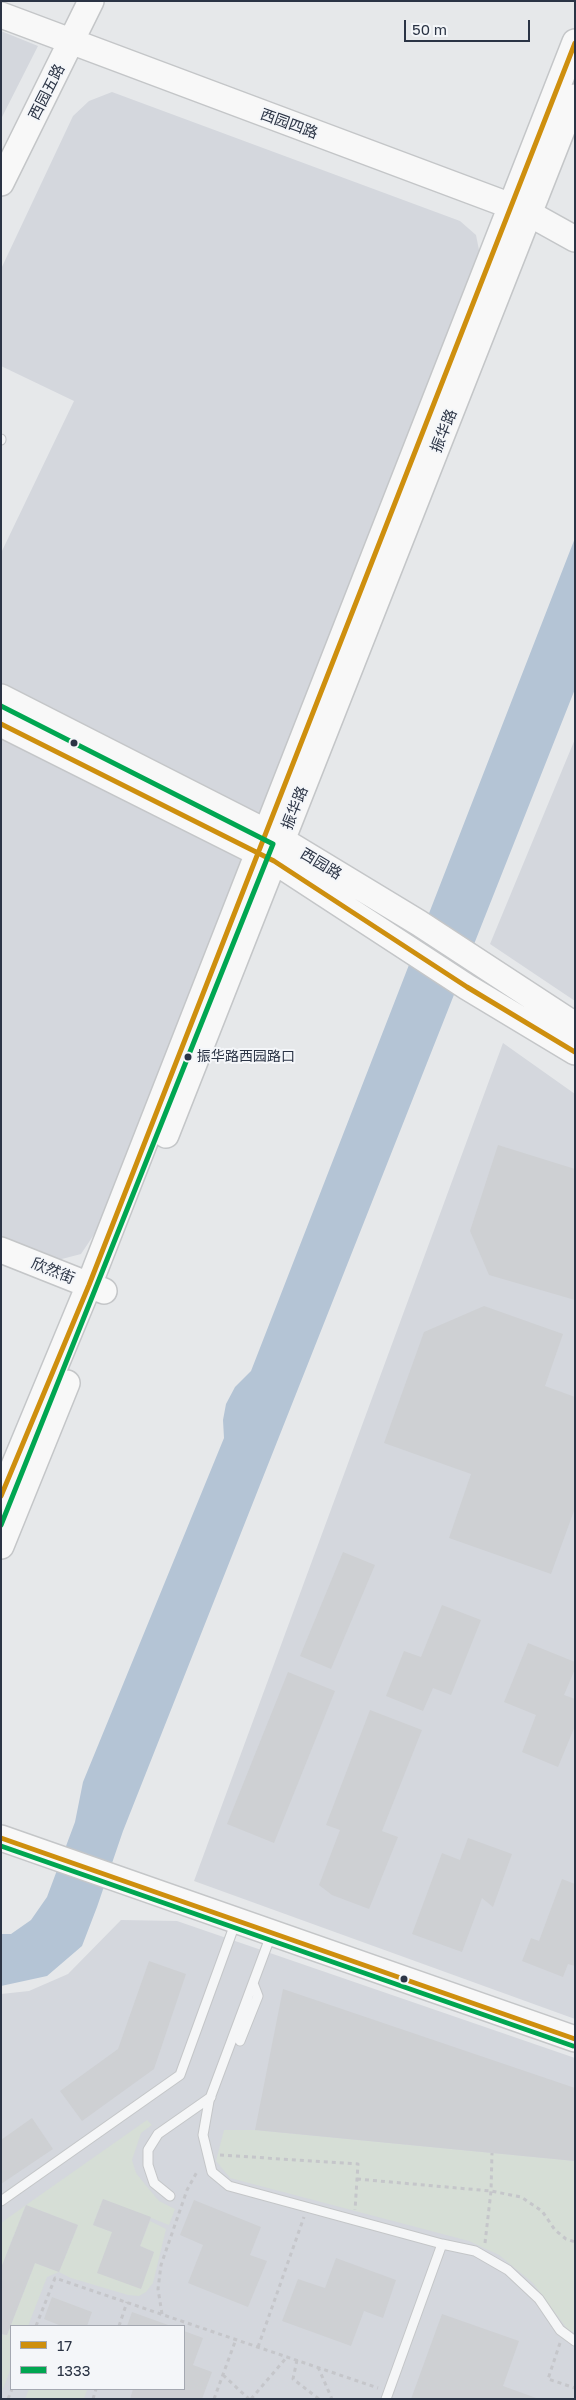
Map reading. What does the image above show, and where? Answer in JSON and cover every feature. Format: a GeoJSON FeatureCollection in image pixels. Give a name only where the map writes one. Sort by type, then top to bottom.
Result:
{"type":"FeatureCollection","features":[{"type":"Feature","properties":{"kind":"main road","name":"西园五路"},"geometry":{"type":"LineString","coordinates":[[1,183],[72,43],[91,1]]}},
{"type":"Feature","properties":{"kind":"main road","name":"西园四路"},"geometry":{"type":"LineString","coordinates":[[1,15],[520,210],[575,239]]}},
{"type":"Feature","properties":{"kind":"main road","name":"振华路"},"geometry":{"type":"LineString","coordinates":[[1,1546],[97,1288],[520,210],[575,42]]}},
{"type":"Feature","properties":{"kind":"main road","name":"振华路"},"geometry":{"type":"LineString","coordinates":[[520,210],[575,97]]}},
{"type":"Feature","properties":{"kind":"main road","name":"西园路"},"geometry":{"type":"LineString","coordinates":[[1,697],[270,846],[419,923],[575,1025]]}},
{"type":"Feature","properties":{"kind":"main road","name":"西园路"},"geometry":{"type":"LineString","coordinates":[[1,724],[270,846],[406,947],[575,1052]]}},
{"type":"Feature","properties":{"kind":"main road","name":"欣然街"},"geometry":{"type":"LineString","coordinates":[[1,1250],[97,1288]]}},
{"type":"Feature","properties":{"kind":"main road","name":"振华路"},"geometry":{"type":"LineString","coordinates":[[1,1497],[97,1288]]}},
{"type":"Feature","properties":{"kind":"main road"},"geometry":{"type":"LineString","coordinates":[[1,1838],[575,2039]]}},
{"type":"Feature","properties":{"kind":"lane"},"geometry":{"type":"LineString","coordinates":[[1,2201],[180,2076],[236,1921]]}},
{"type":"Feature","properties":{"kind":"lane"},"geometry":{"type":"LineString","coordinates":[[271,1933],[211,2097],[203,2135],[212,2172],[229,2186],[442,2244],[475,2251],[508,2270],[539,2299],[560,2330],[575,2341]]}},
{"type":"Feature","properties":{"kind":"lane"},"geometry":{"type":"LineString","coordinates":[[240,2041],[258,1996],[253,1983]]}},
{"type":"Feature","properties":{"kind":"lane"},"geometry":{"type":"LineString","coordinates":[[170,2196],[154,2184],[148,2165],[148,2150],[158,2134],[174,2121],[211,2097]]}},
{"type":"Feature","properties":{"kind":"lane"},"geometry":{"type":"LineString","coordinates":[[387,2395],[442,2244]]}},
{"type":"Feature","properties":{"kind":"path"},"geometry":{"type":"LineString","coordinates":[[484,2256],[491,2191],[492,2152]]}},
{"type":"Feature","properties":{"kind":"path"},"geometry":{"type":"LineString","coordinates":[[162,2314],[158,2289],[160,2265],[187,2190],[208,2154],[358,2164],[355,2220]]}},
{"type":"Feature","properties":{"kind":"path"},"geometry":{"type":"LineString","coordinates":[[357,2180],[491,2191],[521,2197],[535,2204],[555,2230],[566,2239],[575,2242]]}},
{"type":"Feature","properties":{"kind":"path"},"geometry":{"type":"LineString","coordinates":[[258,2347],[307,2207]]}},
{"type":"Feature","properties":{"kind":"path"},"geometry":{"type":"LineString","coordinates":[[36,2325],[55,2278],[318,2367],[387,2395]]}},
{"type":"Feature","properties":{"kind":"path"},"geometry":{"type":"LineString","coordinates":[[119,2325],[127,2302]]}},
{"type":"Feature","properties":{"kind":"path"},"geometry":{"type":"LineString","coordinates":[[564,2332],[548,2379],[575,2388]]}},
{"type":"Feature","properties":{"kind":"path"},"geometry":{"type":"LineString","coordinates":[[214,2399],[236,2339]]}},
{"type":"Feature","properties":{"kind":"path"},"geometry":{"type":"LineString","coordinates":[[223,2375],[250,2399],[287,2357]]}},
{"type":"Feature","properties":{"kind":"path"},"geometry":{"type":"LineString","coordinates":[[297,2360],[293,2379],[319,2399]]}},
{"type":"Feature","properties":{"kind":"path"},"geometry":{"type":"LineString","coordinates":[[318,2367],[332,2399]]}},
{"type":"Feature","properties":{"kind":"path"},"geometry":{"type":"LineString","coordinates":[[308,2399],[310,2392]]}},
{"type":"Feature","properties":{"kind":"shaded area"},"geometry":{"type":"Polygon","coordinates":[[[1,31],[38,46],[1,119],[1,31]]]}},
{"type":"Feature","properties":{"kind":"shaded area"},"geometry":{"type":"Polygon","coordinates":[[[112,92],[460,221],[476,235],[481,260],[95,1233],[81,1254],[58,1260],[1,1238],[1,553],[74,401],[1,366],[1,269],[73,116],[89,101],[112,92]]]}},
{"type":"Feature","properties":{"kind":"shaded area"},"geometry":{"type":"Polygon","coordinates":[[[575,739],[575,1001],[490,944],[575,739]]]}},
{"type":"Feature","properties":{"kind":"shaded area"},"geometry":{"type":"Polygon","coordinates":[[[503,1043],[575,1094],[575,2019],[194,1881],[503,1043]]]}},
{"type":"Feature","properties":{"kind":"shaded area"},"geometry":{"type":"Polygon","coordinates":[[[121,1920],[177,1921],[575,2058],[575,2399],[1,2399],[1,1994],[29,1991],[68,1974],[121,1920]]]}},
{"type":"Feature","properties":{"kind":"shaded area"},"geometry":{"type":"Polygon","coordinates":[[[147,2120],[152,2125],[141,2133],[132,2160],[136,2173],[159,2201],[175,2209],[169,2225],[103,2199],[93,2225],[112,2232],[141,2288],[154,2252],[140,2246],[150,2221],[166,2229],[153,2283],[146,2292],[139,2296],[128,2295],[71,2278],[59,2272],[78,2225],[26,2205],[147,2120]]]}},
{"type":"Feature","properties":{"kind":"shaded area"},"geometry":{"type":"Polygon","coordinates":[[[224,2130],[255,2130],[575,2161],[574,2332],[568,2330],[533,2283],[499,2255],[469,2241],[230,2178],[216,2161],[224,2130]]]}},
{"type":"Feature","properties":{"kind":"shaded area"},"geometry":{"type":"Polygon","coordinates":[[[26,2205],[1,2268],[1,2223],[26,2205]]]}},
{"type":"Feature","properties":{"kind":"shaded area"},"geometry":{"type":"Polygon","coordinates":[[[35,2263],[59,2272],[47,2277],[28,2325],[11,2325],[35,2263]]]}},
{"type":"Feature","properties":{"kind":"shaded area"},"geometry":{"type":"Polygon","coordinates":[[[10,2327],[10,2371],[1,2394],[1,2334],[7,2335],[10,2327]]]}},
{"type":"Feature","properties":{"kind":"shaded area"},"geometry":{"type":"Polygon","coordinates":[[[29,2390],[87,2390],[84,2399],[25,2399],[29,2390]]]}},
{"type":"Feature","properties":{"kind":"water"},"geometry":{"type":"Polygon","coordinates":[[[575,538],[575,689],[123,1831],[82,1946],[47,1976],[1,1986],[1,1934],[11,1934],[31,1920],[47,1897],[75,1822],[83,1782],[224,1438],[223,1420],[226,1404],[235,1387],[251,1371],[575,538]]]}},
{"type":"Feature","properties":{"kind":"building"},"geometry":{"type":"Polygon","coordinates":[[[498,1145],[575,1169],[575,1300],[489,1275],[470,1231],[498,1145]]]}},
{"type":"Feature","properties":{"kind":"building"},"geometry":{"type":"Polygon","coordinates":[[[484,1306],[563,1334],[545,1386],[575,1397],[575,1508],[551,1574],[449,1538],[471,1474],[384,1443],[424,1332],[484,1306]]]}},
{"type":"Feature","properties":{"kind":"building"},"geometry":{"type":"Polygon","coordinates":[[[343,1552],[375,1565],[331,1669],[300,1656],[343,1552]]]}},
{"type":"Feature","properties":{"kind":"building"},"geometry":{"type":"Polygon","coordinates":[[[442,1605],[481,1620],[451,1695],[433,1688],[423,1711],[386,1696],[404,1651],[421,1657],[442,1605]]]}},
{"type":"Feature","properties":{"kind":"building"},"geometry":{"type":"Polygon","coordinates":[[[528,1643],[575,1662],[575,1669],[564,1695],[575,1699],[575,1726],[558,1767],[522,1752],[536,1715],[504,1702],[528,1643]]]}},
{"type":"Feature","properties":{"kind":"building"},"geometry":{"type":"Polygon","coordinates":[[[288,1672],[335,1691],[274,1843],[227,1824],[288,1672]]]}},
{"type":"Feature","properties":{"kind":"building"},"geometry":{"type":"Polygon","coordinates":[[[370,1710],[422,1730],[382,1831],[398,1837],[369,1909],[332,1895],[319,1885],[340,1830],[326,1825],[370,1710]]]}},
{"type":"Feature","properties":{"kind":"building"},"geometry":{"type":"Polygon","coordinates":[[[468,1838],[512,1854],[493,1907],[482,1898],[462,1952],[412,1934],[442,1853],[460,1860],[468,1838]]]}},
{"type":"Feature","properties":{"kind":"building"},"geometry":{"type":"Polygon","coordinates":[[[562,1879],[575,1884],[575,1966],[568,1964],[563,1977],[522,1961],[531,1938],[539,1941],[562,1879]]]}},
{"type":"Feature","properties":{"kind":"building"},"geometry":{"type":"Polygon","coordinates":[[[149,1961],[186,1974],[154,2069],[82,2121],[60,2091],[118,2049],[149,1961]]]}},
{"type":"Feature","properties":{"kind":"building"},"geometry":{"type":"Polygon","coordinates":[[[283,1989],[575,2088],[575,2161],[255,2130],[283,1989]]]}},
{"type":"Feature","properties":{"kind":"building"},"geometry":{"type":"Polygon","coordinates":[[[32,2118],[53,2149],[1,2184],[1,2140],[32,2118]]]}},
{"type":"Feature","properties":{"kind":"building"},"geometry":{"type":"Polygon","coordinates":[[[103,2199],[151,2217],[140,2246],[154,2252],[141,2289],[97,2273],[112,2232],[93,2225],[103,2199]]]}},
{"type":"Feature","properties":{"kind":"building"},"geometry":{"type":"Polygon","coordinates":[[[194,2200],[261,2227],[250,2255],[267,2261],[248,2307],[188,2283],[203,2245],[180,2235],[194,2200]]]}},
{"type":"Feature","properties":{"kind":"building"},"geometry":{"type":"Polygon","coordinates":[[[26,2205],[78,2225],[59,2272],[35,2263],[7,2335],[1,2334],[1,2268],[26,2205]]]}},
{"type":"Feature","properties":{"kind":"building"},"geometry":{"type":"Polygon","coordinates":[[[336,2258],[396,2280],[383,2318],[364,2311],[351,2346],[282,2321],[298,2279],[325,2288],[336,2258]]]}},
{"type":"Feature","properties":{"kind":"building"},"geometry":{"type":"Polygon","coordinates":[[[52,2297],[92,2312],[87,2325],[59,2325],[44,2319],[52,2297]]]}},
{"type":"Feature","properties":{"kind":"building"},"geometry":{"type":"Polygon","coordinates":[[[132,2312],[168,2325],[127,2325],[132,2312]]]}},
{"type":"Feature","properties":{"kind":"building"},"geometry":{"type":"Polygon","coordinates":[[[442,2314],[519,2341],[503,2386],[539,2399],[411,2399],[442,2314]]]}},
{"type":"Feature","properties":{"kind":"building"},"geometry":{"type":"Polygon","coordinates":[[[185,2331],[203,2338],[193,2365],[212,2372],[202,2399],[130,2399],[133,2390],[185,2390],[185,2331]]]}},
{"type":"Feature","properties":{"kind":"transit line","name":"17"},"geometry":{"type":"LineString","coordinates":[[1,1496],[89,1285],[575,43]]}},
{"type":"Feature","properties":{"kind":"transit line","name":"1333"},"geometry":{"type":"LineString","coordinates":[[1,706],[273,844],[1,1525]]}},
{"type":"Feature","properties":{"kind":"transit line","name":"17"},"geometry":{"type":"LineString","coordinates":[[1,724],[274,861],[467,987],[575,1052]]}},
{"type":"Feature","properties":{"kind":"transit line","name":"17"},"geometry":{"type":"LineString","coordinates":[[1,1838],[575,2039]]}},
{"type":"Feature","properties":{"kind":"transit line","name":"1333"},"geometry":{"type":"LineString","coordinates":[[1,1846],[573,2046]]}},
{"type":"Feature","properties":{"kind":"place","name":"振华路西园路口"},"geometry":{"type":"Point","coordinates":[188,1057]}}]}
